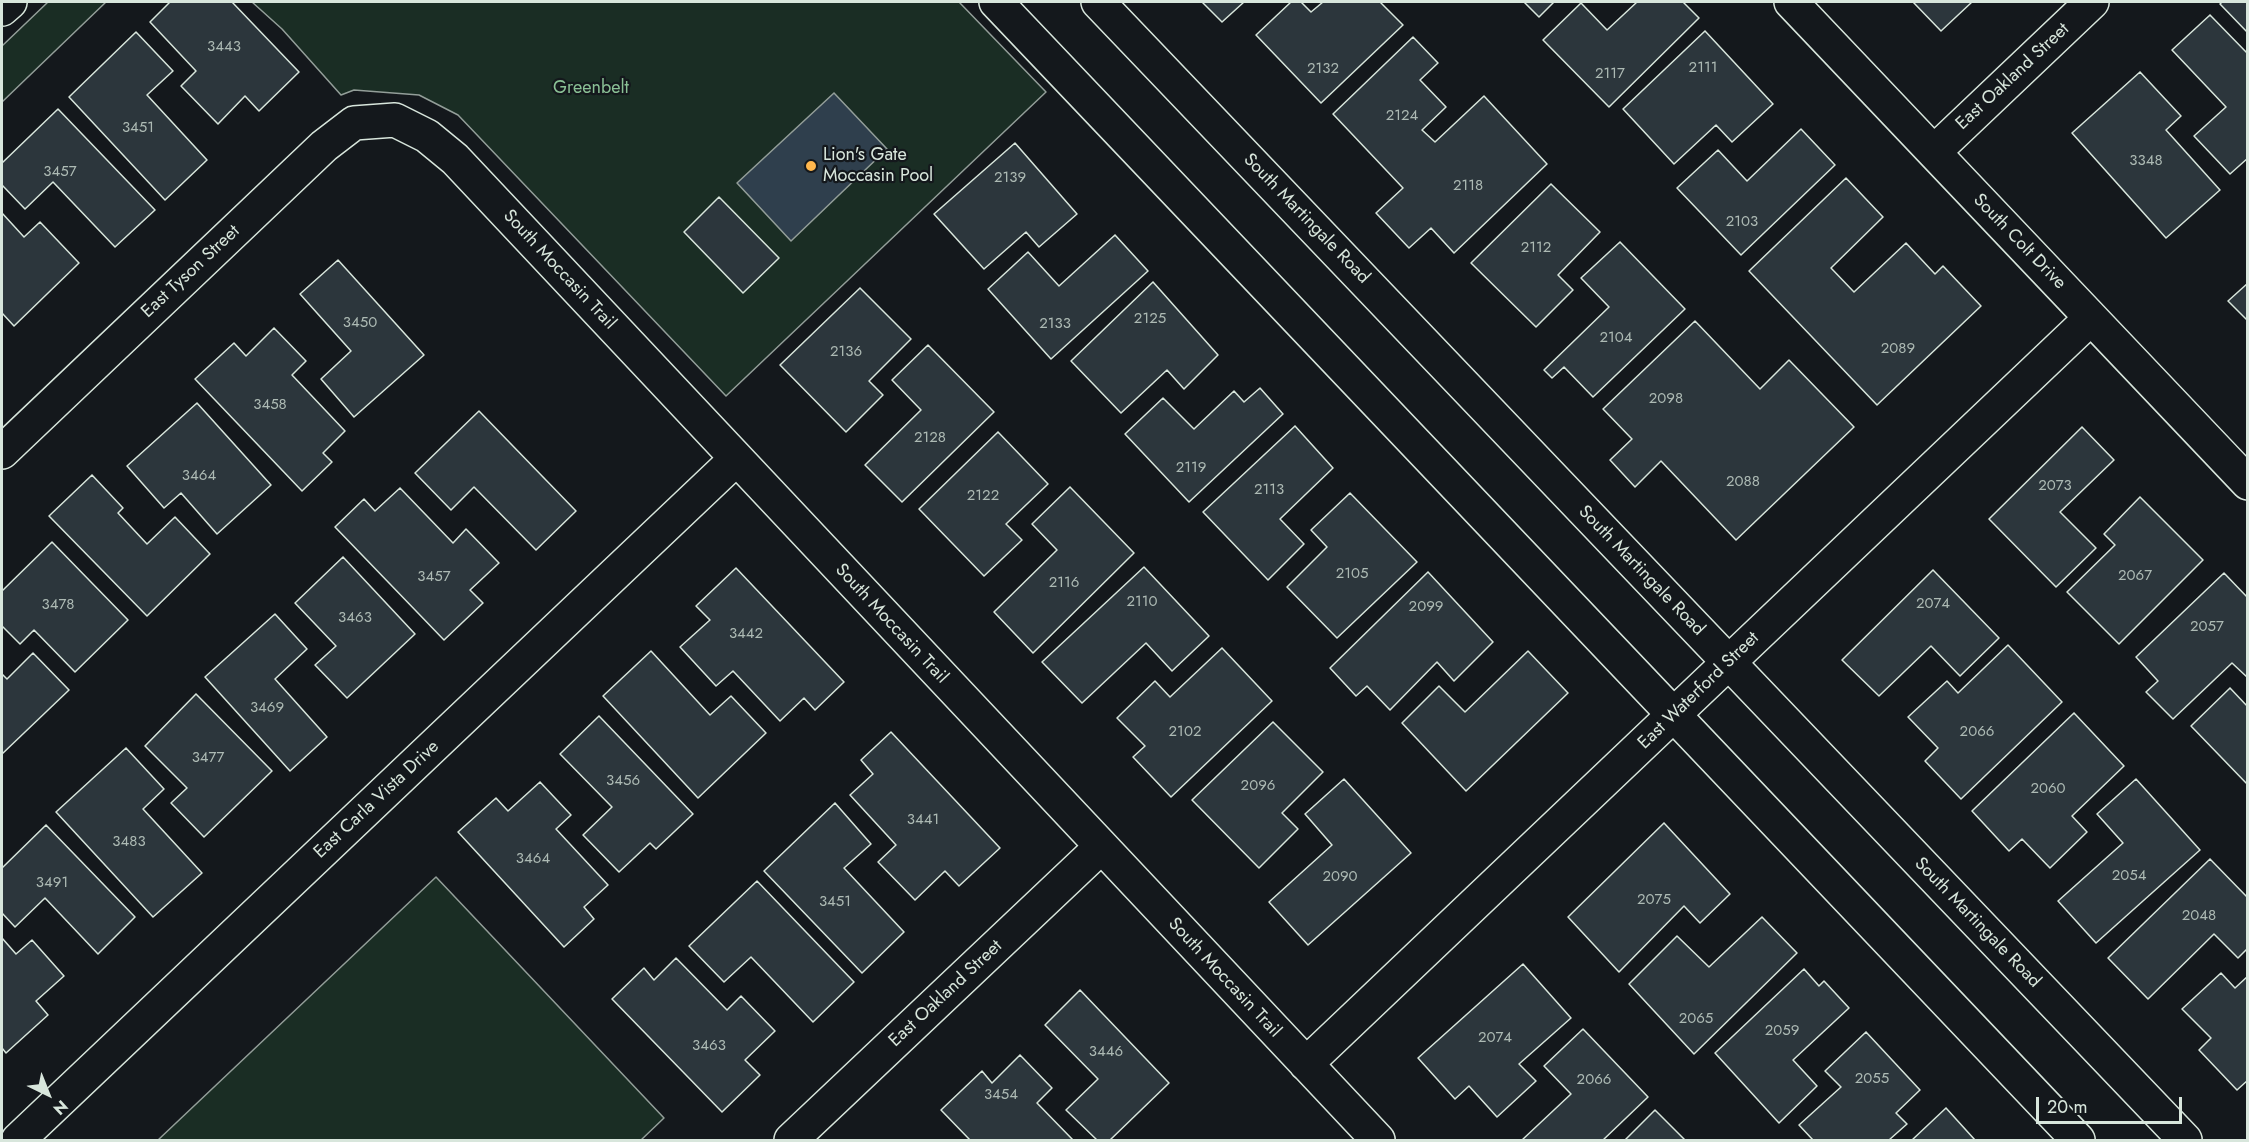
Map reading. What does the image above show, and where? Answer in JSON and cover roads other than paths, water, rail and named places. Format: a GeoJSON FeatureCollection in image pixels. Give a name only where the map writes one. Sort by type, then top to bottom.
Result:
{"type":"FeatureCollection","features":[{"type":"Feature","properties":{"kind":"street"},"geometry":{"type":"LineString","coordinates":[[2,9],[10,2]]}},
{"type":"Feature","properties":{"kind":"street"},"geometry":{"type":"LineString","coordinates":[[996,2],[2078,1140]]}},
{"type":"Feature","properties":{"kind":"street","name":"South Martingale Road"},"geometry":{"type":"LineString","coordinates":[[1098,2],[2185,1140]]}},
{"type":"Feature","properties":{"kind":"street","name":"South Colt Drive"},"geometry":{"type":"LineString","coordinates":[[1791,2],[2247,483]]}},
{"type":"Feature","properties":{"kind":"street","name":"East Oakland Street"},"geometry":{"type":"LineString","coordinates":[[1934,152],[2092,2]]}},
{"type":"Feature","properties":{"kind":"street","name":"East Tyson Street"},"geometry":{"type":"LineString","coordinates":[[2,452],[324,146],[354,123],[395,120]]}},
{"type":"Feature","properties":{"kind":"street","name":"South Moccasin Trail"},"geometry":{"type":"LineString","coordinates":[[395,120],[427,136],[455,159],[1378,1140]]}},
{"type":"Feature","properties":{"kind":"street","name":"East Waterford Street"},"geometry":{"type":"LineString","coordinates":[[1306,1064],[2091,318]]}},
{"type":"Feature","properties":{"kind":"street","name":"East Carla Vista Drive"},"geometry":{"type":"LineString","coordinates":[[18,1140],[736,459]]}},
{"type":"Feature","properties":{"kind":"street","name":"East Oakland Street"},"geometry":{"type":"LineString","coordinates":[[791,1140],[1101,847]]}},
{"type":"Feature","properties":{"kind":"water"},"geometry":{"type":"Polygon","coordinates":[[[834,93],[887,149],[791,241],[737,183],[834,93]]]}},
{"type":"Feature","properties":{"kind":"place","name":"Lion's Gate Moccasin Pool"},"geometry":{"type":"Point","coordinates":[811,166]}},
{"type":"Feature","properties":{"kind":"park label","name":"Greenbelt"},"geometry":{"type":"Point","coordinates":[591,89]}}]}
